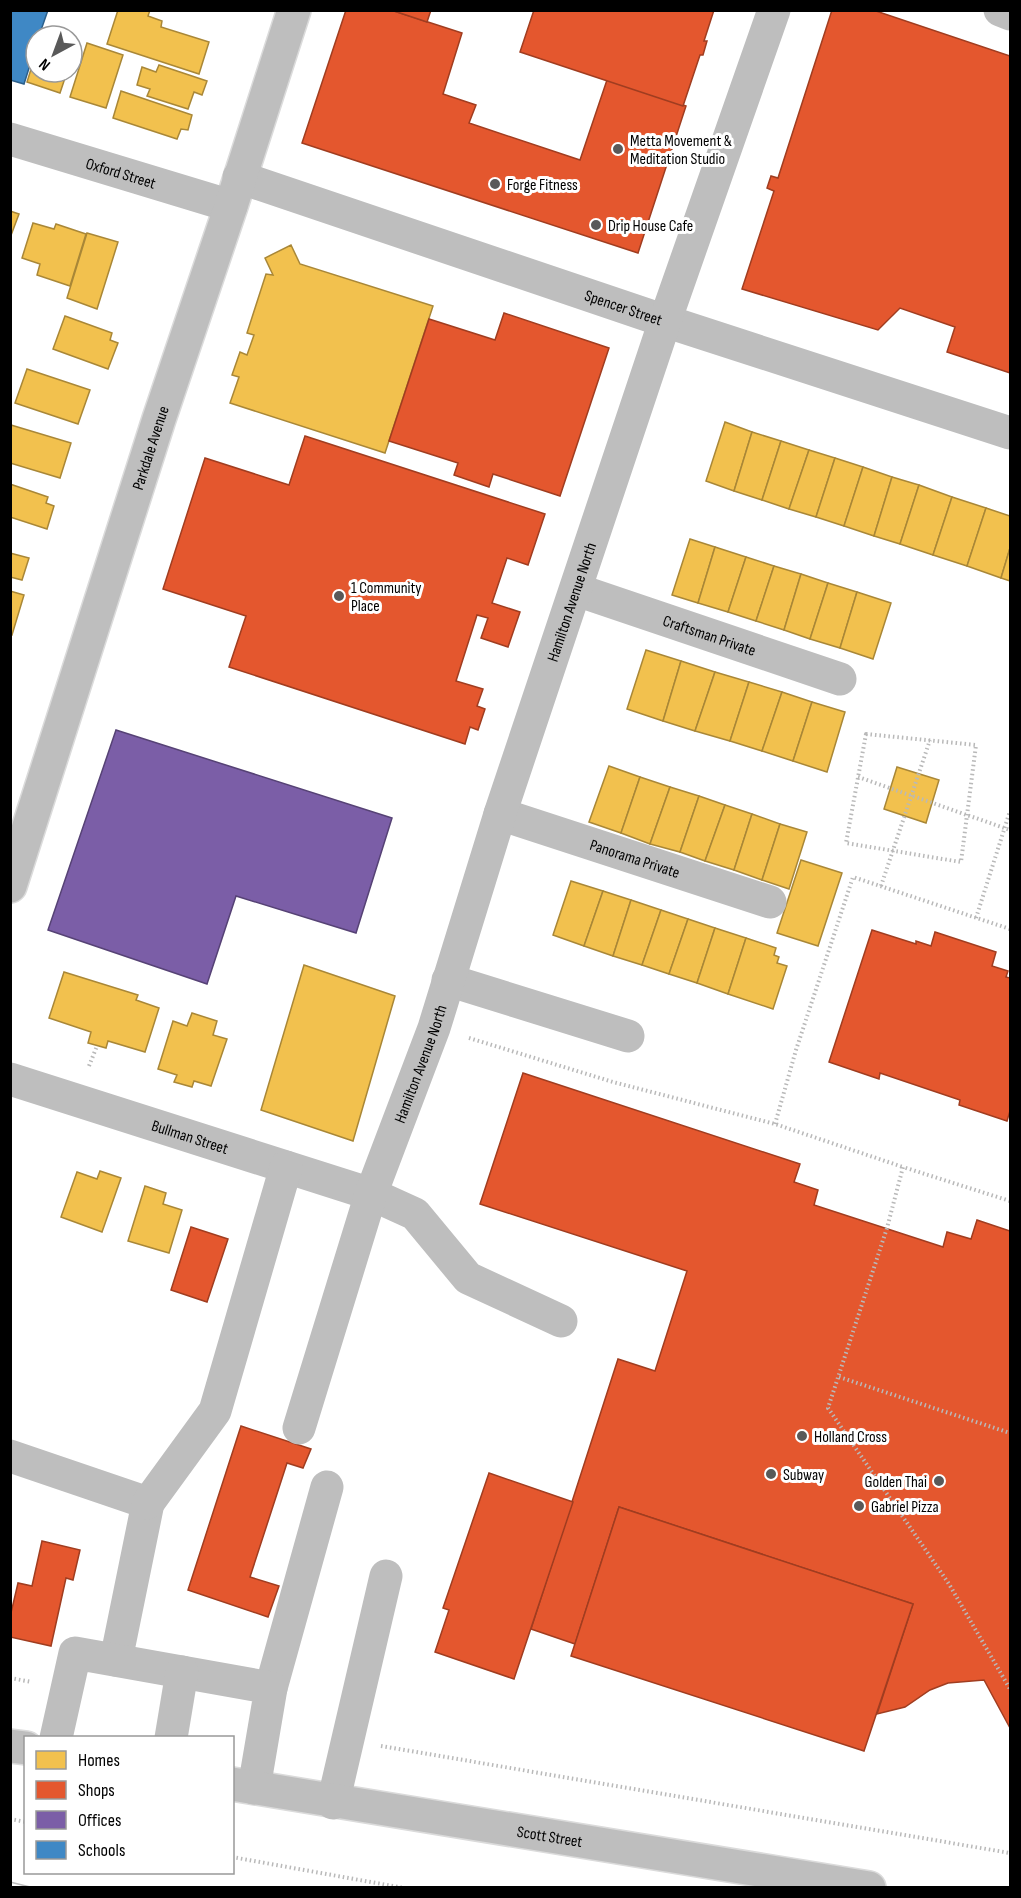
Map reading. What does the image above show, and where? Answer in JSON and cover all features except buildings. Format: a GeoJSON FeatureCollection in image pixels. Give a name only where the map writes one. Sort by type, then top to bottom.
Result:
{"type":"FeatureCollection","features":[{"type":"Feature","properties":{"kind":"street","name":"Parkdale Avenue"},"geometry":{"type":"LineString","coordinates":[[10,886],[159,419],[294,10]]}},
{"type":"Feature","properties":{"kind":"street","name":"Hamilton Avenue North"},"geometry":{"type":"LineString","coordinates":[[299,1428],[371,1194],[434,1028],[500,814],[577,590],[665,321],[774,10]]}},
{"type":"Feature","properties":{"kind":"street"},"geometry":{"type":"LineString","coordinates":[[1000,10],[1011,14]]}},
{"type":"Feature","properties":{"kind":"street","name":"Oxford Street"},"geometry":{"type":"LineString","coordinates":[[10,139],[235,192]]}},
{"type":"Feature","properties":{"kind":"street","name":"Spencer Street"},"geometry":{"type":"LineString","coordinates":[[235,192],[665,321],[1011,433]]}},
{"type":"Feature","properties":{"kind":"street","name":"Craftsman Private"},"geometry":{"type":"LineString","coordinates":[[577,590],[840,679]]}},
{"type":"Feature","properties":{"kind":"street","name":"Panorama Private"},"geometry":{"type":"LineString","coordinates":[[500,814],[770,902]]}},
{"type":"Feature","properties":{"kind":"street"},"geometry":{"type":"LineString","coordinates":[[448,980],[628,1036]]}},
{"type":"Feature","properties":{"kind":"street","name":"Bullman Street"},"geometry":{"type":"LineString","coordinates":[[10,1079],[371,1194],[415,1214],[468,1278],[561,1321]]}},
{"type":"Feature","properties":{"kind":"street"},"geometry":{"type":"LineString","coordinates":[[116,1660],[148,1503],[214,1411],[286,1167]]}},
{"type":"Feature","properties":{"kind":"street"},"geometry":{"type":"LineString","coordinates":[[10,1456],[148,1503]]}},
{"type":"Feature","properties":{"kind":"street"},"geometry":{"type":"LineString","coordinates":[[243,1786],[327,1487]]}},
{"type":"Feature","properties":{"kind":"street"},"geometry":{"type":"LineString","coordinates":[[333,1803],[386,1576]]}},
{"type":"Feature","properties":{"kind":"street"},"geometry":{"type":"LineString","coordinates":[[56,1736],[75,1653],[271,1689]]}},
{"type":"Feature","properties":{"kind":"street"},"geometry":{"type":"LineString","coordinates":[[171,1736],[182,1672]]}},
{"type":"Feature","properties":{"kind":"street","name":"Scott Street"},"geometry":{"type":"LineString","coordinates":[[243,1786],[333,1803],[870,1887]]}},
{"type":"Feature","properties":{"kind":"path"},"geometry":{"type":"LineString","coordinates":[[866,734],[930,740],[976,745],[961,862],[893,853],[846,843],[866,734]]}},
{"type":"Feature","properties":{"kind":"path"},"geometry":{"type":"LineString","coordinates":[[881,886],[930,740]]}},
{"type":"Feature","properties":{"kind":"path"},"geometry":{"type":"LineString","coordinates":[[858,777],[1011,830]]}},
{"type":"Feature","properties":{"kind":"path"},"geometry":{"type":"LineString","coordinates":[[976,918],[1011,811]]}},
{"type":"Feature","properties":{"kind":"path"},"geometry":{"type":"LineString","coordinates":[[775,1124],[794,1057],[853,877],[1011,929]]}},
{"type":"Feature","properties":{"kind":"path"},"geometry":{"type":"LineString","coordinates":[[434,1028],[613,1082],[775,1124],[1011,1201]]}},
{"type":"Feature","properties":{"kind":"path"},"geometry":{"type":"LineString","coordinates":[[86,1075],[97,1046]]}},
{"type":"Feature","properties":{"kind":"path"},"geometry":{"type":"LineString","coordinates":[[903,1167],[887,1228],[828,1408],[949,1584],[1011,1689]]}},
{"type":"Feature","properties":{"kind":"path"},"geometry":{"type":"LineString","coordinates":[[839,1377],[1011,1433]]}},
{"type":"Feature","properties":{"kind":"path"},"geometry":{"type":"LineString","coordinates":[[10,1678],[67,1688]]}},
{"type":"Feature","properties":{"kind":"path"},"geometry":{"type":"LineString","coordinates":[[346,1740],[1011,1853]]}},
{"type":"Feature","properties":{"kind":"path"},"geometry":{"type":"LineString","coordinates":[[234,1857],[404,1887]]}},
{"type":"Feature","properties":{"kind":"tram line"},"geometry":{"type":"LineString","coordinates":[[10,1882],[34,1888]]}},
{"type":"Feature","properties":{"kind":"place","name":"Metta Movement & Meditation Studio"},"geometry":{"type":"Point","coordinates":[618,149]}},
{"type":"Feature","properties":{"kind":"place","name":"Forge Fitness"},"geometry":{"type":"Point","coordinates":[495,184]}},
{"type":"Feature","properties":{"kind":"place","name":"Drip House Cafe"},"geometry":{"type":"Point","coordinates":[596,225]}},
{"type":"Feature","properties":{"kind":"place","name":"1 Community Place"},"geometry":{"type":"Point","coordinates":[339,596]}},
{"type":"Feature","properties":{"kind":"place","name":"Holland Cross"},"geometry":{"type":"Point","coordinates":[802,1436]}},
{"type":"Feature","properties":{"kind":"place","name":"Subway"},"geometry":{"type":"Point","coordinates":[771,1474]}},
{"type":"Feature","properties":{"kind":"place","name":"Golden Thai"},"geometry":{"type":"Point","coordinates":[939,1481]}},
{"type":"Feature","properties":{"kind":"place","name":"Gabriel Pizza"},"geometry":{"type":"Point","coordinates":[859,1506]}}]}
